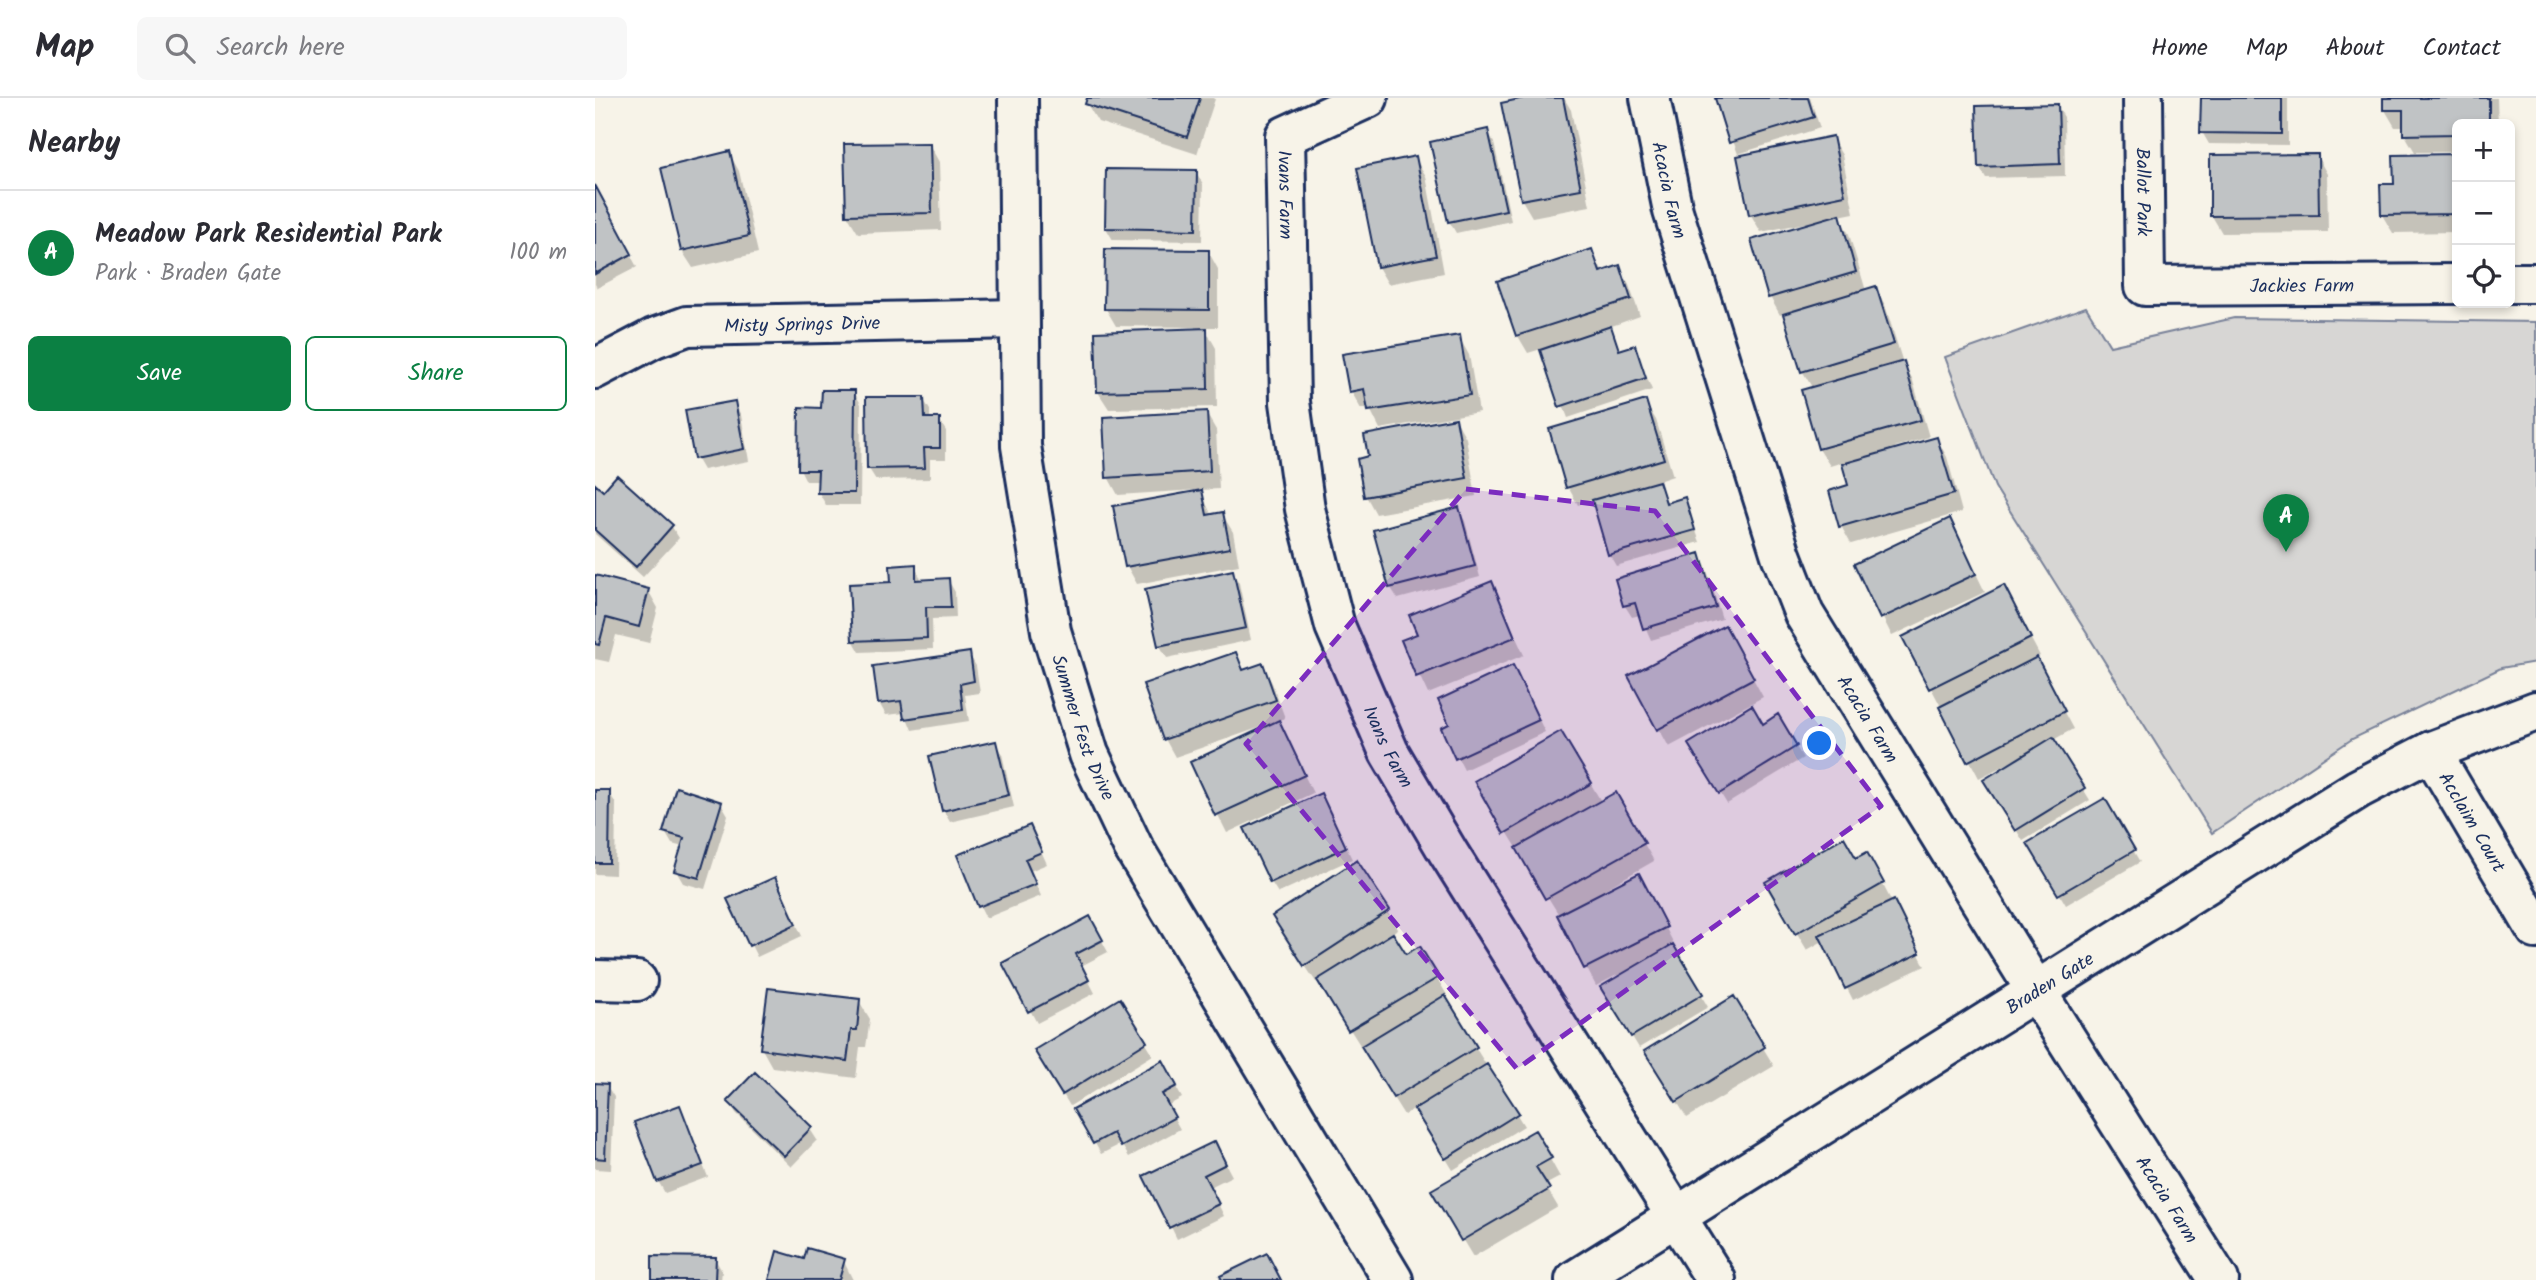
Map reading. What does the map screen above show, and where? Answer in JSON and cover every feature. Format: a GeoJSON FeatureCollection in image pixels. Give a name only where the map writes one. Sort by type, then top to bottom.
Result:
{"type":"FeatureCollection","features":[{"type":"Feature","properties":{"kind":"street","name":"Summer Fest Drive"},"geometry":{"type":"LineString","coordinates":[[1018,98],[1021,446],[1051,631],[1089,754],[1133,847],[1393,1280]]}},
{"type":"Feature","properties":{"kind":"street","name":"Ivans Farm"},"geometry":{"type":"LineString","coordinates":[[1369,98],[1285,136],[1290,402],[1305,509],[1335,626],[1389,752],[1448,852],[1716,1280]]}},
{"type":"Feature","properties":{"kind":"street","name":"Acacia Farm"},"geometry":{"type":"LineString","coordinates":[[1650,98],[1673,211],[1781,555],[1804,614],[2036,991],[2219,1280]]}},
{"type":"Feature","properties":{"kind":"street","name":"Ballot Park"},"geometry":{"type":"LineString","coordinates":[[2143,98],[2145,286]]}},
{"type":"Feature","properties":{"kind":"street"},"geometry":{"type":"LineString","coordinates":[[2515,283],[2536,283]]}},
{"type":"Feature","properties":{"kind":"street","name":"Jackies Farm"},"geometry":{"type":"LineString","coordinates":[[2145,286],[2452,284]]}},
{"type":"Feature","properties":{"kind":"street","name":"Misty Springs Drive"},"geometry":{"type":"LineString","coordinates":[[595,369],[654,338],[687,327],[1019,319]]}},
{"type":"Feature","properties":{"kind":"street","name":"Braden Gate"},"geometry":{"type":"LineString","coordinates":[[1575,1280],[2358,789],[2431,751],[2536,711]]}},
{"type":"Feature","properties":{"kind":"street","name":"Acclaim Court"},"geometry":{"type":"LineString","coordinates":[[2431,751],[2536,929]]}},
{"type":"Feature","properties":{"kind":"street"},"geometry":{"type":"LineString","coordinates":[[595,980],[638,981]]}},
{"type":"Feature","properties":{"kind":"highlighted area"},"geometry":{"type":"Polygon","coordinates":[[[1466,489],[1655,511],[1881,806],[1517,1069],[1246,744],[1466,489]]]}},
{"type":"Feature","properties":{"kind":"shaded area"},"geometry":{"type":"Polygon","coordinates":[[[2086,307],[2110,346],[2234,318],[2536,322],[2536,662],[2501,668],[2352,739],[2212,833],[1995,487],[1945,357],[2086,307]]]}},
{"type":"Feature","properties":{"kind":"building"},"geometry":{"type":"Polygon","coordinates":[[[1087,98],[1200,98],[1187,137],[1085,104],[1087,98]]]}},
{"type":"Feature","properties":{"kind":"building"},"geometry":{"type":"Polygon","coordinates":[[[1524,98],[1563,98],[1581,189],[1521,200],[1501,103],[1524,98]]]}},
{"type":"Feature","properties":{"kind":"building"},"geometry":{"type":"Polygon","coordinates":[[[1715,98],[1808,98],[1814,117],[1729,143],[1715,98]]]}},
{"type":"Feature","properties":{"kind":"building"},"geometry":{"type":"Polygon","coordinates":[[[2201,98],[2282,98],[2282,134],[2200,133],[2201,98]]]}},
{"type":"Feature","properties":{"kind":"building"},"geometry":{"type":"Polygon","coordinates":[[[2383,98],[2489,98],[2489,119],[2452,119],[2452,134],[2403,135],[2403,110],[2383,110],[2383,98]]]}},
{"type":"Feature","properties":{"kind":"building"},"geometry":{"type":"Polygon","coordinates":[[[2058,104],[2060,164],[1978,167],[1976,106],[2058,104]]]}},
{"type":"Feature","properties":{"kind":"building"},"geometry":{"type":"Polygon","coordinates":[[[1488,129],[1506,210],[1448,222],[1430,142],[1488,129]]]}},
{"type":"Feature","properties":{"kind":"building"},"geometry":{"type":"Polygon","coordinates":[[[1833,136],[1845,195],[1749,215],[1737,156],[1833,136]]]}},
{"type":"Feature","properties":{"kind":"building"},"geometry":{"type":"Polygon","coordinates":[[[930,143],[932,213],[846,215],[844,144],[930,143]]]}},
{"type":"Feature","properties":{"kind":"building"},"geometry":{"type":"Polygon","coordinates":[[[730,151],[749,236],[681,251],[661,168],[730,151]]]}},
{"type":"Feature","properties":{"kind":"building"},"geometry":{"type":"Polygon","coordinates":[[[2318,154],[2319,215],[2210,216],[2210,155],[2318,154]]]}},
{"type":"Feature","properties":{"kind":"building"},"geometry":{"type":"Polygon","coordinates":[[[2452,154],[2452,214],[2381,215],[2380,184],[2394,184],[2393,155],[2452,154]]]}},
{"type":"Feature","properties":{"kind":"building"},"geometry":{"type":"Polygon","coordinates":[[[1416,156],[1436,256],[1377,267],[1357,168],[1416,156]]]}},
{"type":"Feature","properties":{"kind":"building"},"geometry":{"type":"Polygon","coordinates":[[[1106,169],[1197,170],[1196,230],[1105,228],[1106,169]]]}},
{"type":"Feature","properties":{"kind":"building"},"geometry":{"type":"Polygon","coordinates":[[[595,185],[632,254],[595,274],[595,185]]]}},
{"type":"Feature","properties":{"kind":"building"},"geometry":{"type":"Polygon","coordinates":[[[1840,214],[1856,272],[1768,298],[1751,240],[1840,214]]]}},
{"type":"Feature","properties":{"kind":"building"},"geometry":{"type":"Polygon","coordinates":[[[1105,249],[1209,250],[1209,310],[1104,309],[1105,249]]]}},
{"type":"Feature","properties":{"kind":"building"},"geometry":{"type":"Polygon","coordinates":[[[1592,249],[1600,272],[1620,265],[1631,299],[1516,336],[1497,281],[1592,249]]]}},
{"type":"Feature","properties":{"kind":"building"},"geometry":{"type":"Polygon","coordinates":[[[1876,286],[1894,344],[1801,372],[1783,314],[1876,286]]]}},
{"type":"Feature","properties":{"kind":"building"},"geometry":{"type":"Polygon","coordinates":[[[1611,326],[1619,350],[1635,345],[1646,378],[1559,407],[1540,350],[1611,326]]]}},
{"type":"Feature","properties":{"kind":"building"},"geometry":{"type":"Polygon","coordinates":[[[1207,328],[1208,389],[1097,392],[1095,332],[1207,328]]]}},
{"type":"Feature","properties":{"kind":"building"},"geometry":{"type":"Polygon","coordinates":[[[1460,335],[1470,395],[1368,411],[1364,389],[1349,392],[1342,354],[1460,335]]]}},
{"type":"Feature","properties":{"kind":"building"},"geometry":{"type":"Polygon","coordinates":[[[1904,361],[1921,420],[1818,449],[1801,390],[1904,361]]]}},
{"type":"Feature","properties":{"kind":"building"},"geometry":{"type":"Polygon","coordinates":[[[822,390],[855,390],[854,493],[817,493],[818,470],[798,470],[799,407],[821,408],[822,390]]]}},
{"type":"Feature","properties":{"kind":"building"},"geometry":{"type":"Polygon","coordinates":[[[866,397],[924,397],[925,418],[940,418],[940,448],[924,448],[925,468],[867,469],[866,397]]]}},
{"type":"Feature","properties":{"kind":"building"},"geometry":{"type":"Polygon","coordinates":[[[1646,400],[1664,459],[1566,488],[1549,429],[1646,400]]]}},
{"type":"Feature","properties":{"kind":"building"},"geometry":{"type":"Polygon","coordinates":[[[735,401],[744,449],[694,459],[685,410],[735,401]]]}},
{"type":"Feature","properties":{"kind":"building"},"geometry":{"type":"Polygon","coordinates":[[[1207,411],[1210,471],[1106,478],[1103,417],[1207,411]]]}},
{"type":"Feature","properties":{"kind":"building"},"geometry":{"type":"Polygon","coordinates":[[[1456,418],[1467,478],[1364,497],[1357,459],[1368,456],[1364,435],[1456,418]]]}},
{"type":"Feature","properties":{"kind":"building"},"geometry":{"type":"Polygon","coordinates":[[[1937,437],[1954,494],[1839,527],[1829,491],[1848,485],[1842,464],[1937,437]]]}},
{"type":"Feature","properties":{"kind":"building"},"geometry":{"type":"Polygon","coordinates":[[[617,475],[673,525],[636,567],[595,530],[595,484],[603,491],[617,475]]]}},
{"type":"Feature","properties":{"kind":"building"},"geometry":{"type":"Polygon","coordinates":[[[1659,481],[1666,503],[1685,497],[1695,530],[1608,555],[1592,500],[1659,481]]]}},
{"type":"Feature","properties":{"kind":"building"},"geometry":{"type":"Polygon","coordinates":[[[1202,490],[1207,515],[1223,512],[1230,548],[1125,567],[1113,506],[1202,490]]]}},
{"type":"Feature","properties":{"kind":"building"},"geometry":{"type":"Polygon","coordinates":[[[1459,507],[1475,566],[1389,588],[1373,530],[1459,507]]]}},
{"type":"Feature","properties":{"kind":"building"},"geometry":{"type":"Polygon","coordinates":[[[1950,518],[1976,574],[1880,619],[1854,564],[1950,518]]]}},
{"type":"Feature","properties":{"kind":"building"},"geometry":{"type":"Polygon","coordinates":[[[1700,553],[1716,607],[1643,629],[1635,603],[1623,606],[1615,579],[1700,553]]]}},
{"type":"Feature","properties":{"kind":"building"},"geometry":{"type":"Polygon","coordinates":[[[916,564],[916,580],[949,578],[951,607],[926,607],[927,638],[852,641],[849,584],[891,582],[890,566],[916,564]]]}},
{"type":"Feature","properties":{"kind":"building"},"geometry":{"type":"Polygon","coordinates":[[[1233,570],[1246,628],[1158,646],[1145,589],[1233,570]]]}},
{"type":"Feature","properties":{"kind":"building"},"geometry":{"type":"Polygon","coordinates":[[[595,575],[649,589],[639,627],[606,618],[599,645],[595,644],[595,575]]]}},
{"type":"Feature","properties":{"kind":"building"},"geometry":{"type":"Polygon","coordinates":[[[1492,581],[1515,637],[1416,677],[1401,640],[1417,634],[1409,615],[1492,581]]]}},
{"type":"Feature","properties":{"kind":"building"},"geometry":{"type":"Polygon","coordinates":[[[2004,585],[2031,638],[1929,689],[1902,637],[2004,585]]]}},
{"type":"Feature","properties":{"kind":"building"},"geometry":{"type":"Polygon","coordinates":[[[1725,625],[1754,678],[1657,730],[1628,676],[1725,625]]]}},
{"type":"Feature","properties":{"kind":"building"},"geometry":{"type":"Polygon","coordinates":[[[970,652],[974,681],[960,684],[963,710],[904,719],[901,701],[878,704],[873,666],[970,652]]]}},
{"type":"Feature","properties":{"kind":"building"},"geometry":{"type":"Polygon","coordinates":[[[1236,652],[1243,670],[1263,663],[1276,700],[1163,740],[1143,684],[1236,652]]]}},
{"type":"Feature","properties":{"kind":"building"},"geometry":{"type":"Polygon","coordinates":[[[2037,657],[2065,711],[1967,762],[1939,707],[2037,657]]]}},
{"type":"Feature","properties":{"kind":"building"},"geometry":{"type":"Polygon","coordinates":[[[1513,665],[1539,720],[1455,759],[1441,728],[1449,724],[1438,700],[1513,665]]]}},
{"type":"Feature","properties":{"kind":"building"},"geometry":{"type":"Polygon","coordinates":[[[1752,705],[1763,724],[1778,714],[1797,746],[1719,794],[1688,744],[1752,705]]]}},
{"type":"Feature","properties":{"kind":"building"},"geometry":{"type":"Polygon","coordinates":[[[1279,720],[1305,775],[1215,816],[1190,762],[1279,720]]]}},
{"type":"Feature","properties":{"kind":"building"},"geometry":{"type":"Polygon","coordinates":[[[1561,731],[1592,783],[1504,834],[1474,781],[1561,731]]]}},
{"type":"Feature","properties":{"kind":"building"},"geometry":{"type":"Polygon","coordinates":[[[2053,737],[2085,788],[2015,831],[1983,780],[2053,737]]]}},
{"type":"Feature","properties":{"kind":"building"},"geometry":{"type":"Polygon","coordinates":[[[996,741],[1009,795],[942,811],[929,756],[996,741]]]}},
{"type":"Feature","properties":{"kind":"building"},"geometry":{"type":"Polygon","coordinates":[[[676,787],[722,802],[699,878],[674,871],[684,838],[663,832],[676,787]]]}},
{"type":"Feature","properties":{"kind":"building"},"geometry":{"type":"Polygon","coordinates":[[[595,790],[610,790],[609,863],[595,863],[595,790]]]}},
{"type":"Feature","properties":{"kind":"building"},"geometry":{"type":"Polygon","coordinates":[[[1616,792],[1645,843],[1545,899],[1516,848],[1616,792]]]}},
{"type":"Feature","properties":{"kind":"building"},"geometry":{"type":"Polygon","coordinates":[[[1321,793],[1346,847],[1270,883],[1244,828],[1321,793]]]}},
{"type":"Feature","properties":{"kind":"building"},"geometry":{"type":"Polygon","coordinates":[[[2105,798],[2135,850],[2058,895],[2027,843],[2105,798]]]}},
{"type":"Feature","properties":{"kind":"building"},"geometry":{"type":"Polygon","coordinates":[[[1030,825],[1042,852],[1025,859],[1036,884],[978,907],[957,855],[1030,825]]]}},
{"type":"Feature","properties":{"kind":"building"},"geometry":{"type":"Polygon","coordinates":[[[1844,837],[1856,858],[1867,852],[1884,883],[1795,934],[1765,882],[1844,837]]]}},
{"type":"Feature","properties":{"kind":"building"},"geometry":{"type":"Polygon","coordinates":[[[1357,860],[1390,910],[1304,966],[1272,916],[1357,860]]]}},
{"type":"Feature","properties":{"kind":"building"},"geometry":{"type":"Polygon","coordinates":[[[1639,873],[1667,927],[1584,969],[1557,915],[1639,873]]]}},
{"type":"Feature","properties":{"kind":"building"},"geometry":{"type":"Polygon","coordinates":[[[775,877],[796,924],[749,946],[727,899],[775,877]]]}},
{"type":"Feature","properties":{"kind":"building"},"geometry":{"type":"Polygon","coordinates":[[[1894,900],[1920,953],[1845,989],[1819,935],[1894,900]]]}},
{"type":"Feature","properties":{"kind":"building"},"geometry":{"type":"Polygon","coordinates":[[[1090,916],[1103,940],[1076,954],[1089,980],[1028,1012],[1002,963],[1090,916]]]}},
{"type":"Feature","properties":{"kind":"building"},"geometry":{"type":"Polygon","coordinates":[[[1393,933],[1406,954],[1420,946],[1439,977],[1348,1031],[1317,980],[1393,933]]]}},
{"type":"Feature","properties":{"kind":"building"},"geometry":{"type":"Polygon","coordinates":[[[1673,944],[1703,994],[1631,1037],[1600,987],[1673,944]]]}},
{"type":"Feature","properties":{"kind":"building"},"geometry":{"type":"Polygon","coordinates":[[[768,988],[860,999],[857,1030],[851,1030],[847,1061],[760,1049],[768,988]]]}},
{"type":"Feature","properties":{"kind":"building"},"geometry":{"type":"Polygon","coordinates":[[[1445,995],[1477,1047],[1393,1098],[1361,1046],[1445,995]]]}},
{"type":"Feature","properties":{"kind":"building"},"geometry":{"type":"Polygon","coordinates":[[[1734,996],[1765,1047],[1676,1102],[1644,1051],[1734,996]]]}},
{"type":"Feature","properties":{"kind":"building"},"geometry":{"type":"Polygon","coordinates":[[[1120,998],[1147,1042],[1062,1095],[1034,1050],[1120,998]]]}},
{"type":"Feature","properties":{"kind":"building"},"geometry":{"type":"Polygon","coordinates":[[[1163,1060],[1177,1086],[1162,1094],[1175,1117],[1121,1147],[1113,1133],[1093,1144],[1073,1109],[1163,1060]]]}},
{"type":"Feature","properties":{"kind":"building"},"geometry":{"type":"Polygon","coordinates":[[[1487,1064],[1519,1113],[1445,1159],[1414,1109],[1487,1064]]]}},
{"type":"Feature","properties":{"kind":"building"},"geometry":{"type":"Polygon","coordinates":[[[755,1072],[812,1127],[784,1156],[727,1101],[755,1072]]]}},
{"type":"Feature","properties":{"kind":"building"},"geometry":{"type":"Polygon","coordinates":[[[595,1083],[608,1084],[605,1159],[595,1158],[595,1083]]]}},
{"type":"Feature","properties":{"kind":"building"},"geometry":{"type":"Polygon","coordinates":[[[680,1105],[703,1165],[657,1182],[634,1122],[680,1105]]]}},
{"type":"Feature","properties":{"kind":"building"},"geometry":{"type":"Polygon","coordinates":[[[1535,1130],[1552,1158],[1536,1167],[1550,1189],[1461,1241],[1431,1190],[1535,1130]]]}},
{"type":"Feature","properties":{"kind":"building"},"geometry":{"type":"Polygon","coordinates":[[[1215,1141],[1226,1164],[1204,1175],[1219,1204],[1169,1228],[1143,1176],[1215,1141]]]}},
{"type":"Feature","properties":{"kind":"building"},"geometry":{"type":"Polygon","coordinates":[[[807,1248],[845,1259],[839,1280],[769,1280],[777,1251],[804,1259],[807,1248]]]}},
{"type":"Feature","properties":{"kind":"building"},"geometry":{"type":"Polygon","coordinates":[[[1267,1253],[1281,1280],[1222,1280],[1220,1276],[1267,1253]]]}},
{"type":"Feature","properties":{"kind":"building"},"geometry":{"type":"Polygon","coordinates":[[[652,1256],[716,1257],[715,1280],[652,1280],[652,1256]]]}},
{"type":"Feature","properties":{"kind":"place","name":"Meadow Park Residential Park"},"geometry":{"type":"Point","coordinates":[2286,552]}}]}
